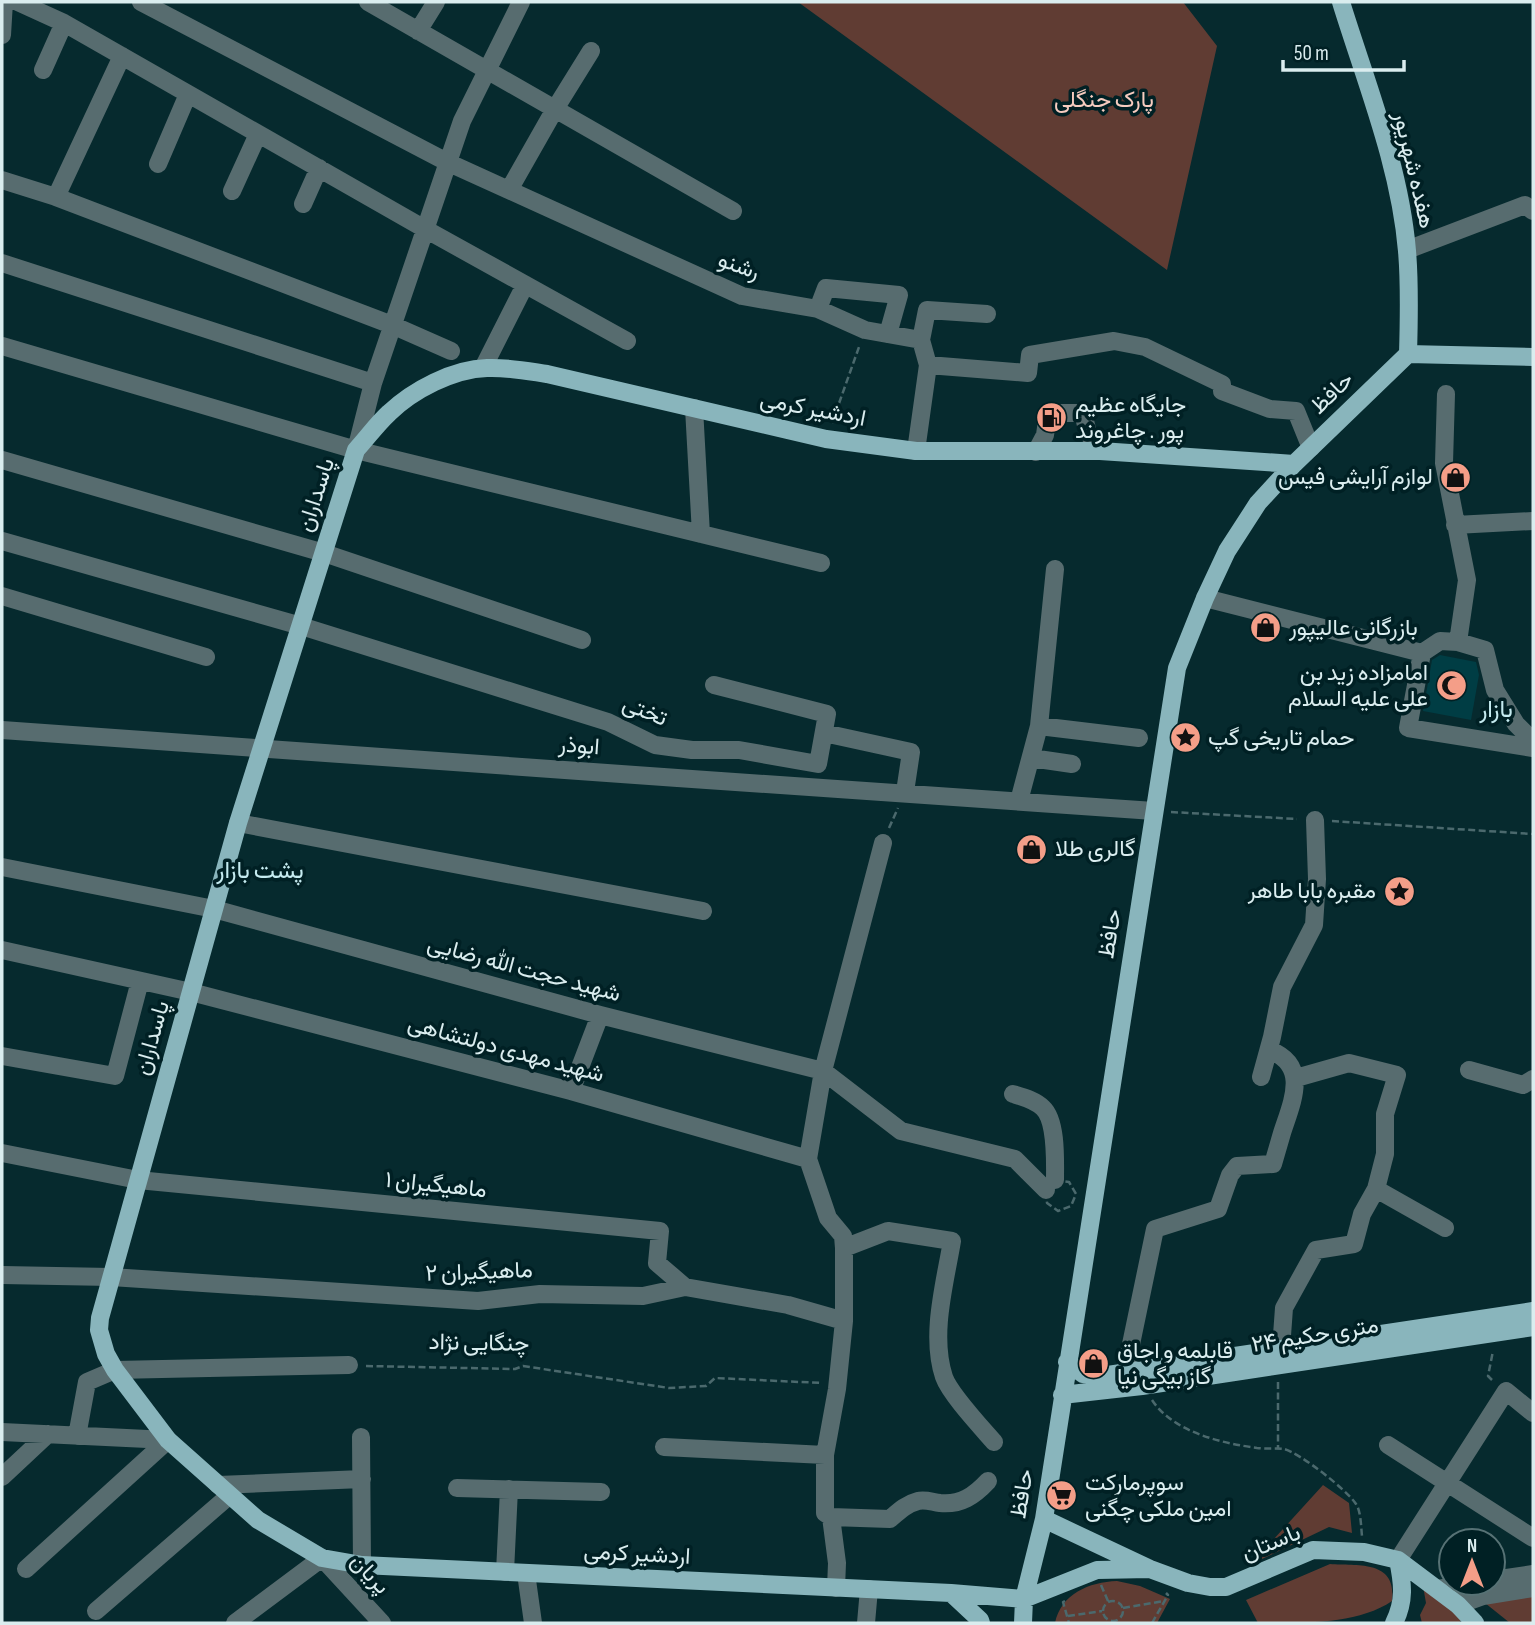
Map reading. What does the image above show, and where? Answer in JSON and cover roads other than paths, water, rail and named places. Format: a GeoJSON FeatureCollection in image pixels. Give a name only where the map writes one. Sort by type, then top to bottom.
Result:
{"type":"FeatureCollection","features":[{"type":"Feature","properties":{"kind":"main road","name":"هفده شهریور"},"geometry":{"type":"LineString","coordinates":[[1341,2],[1387,150],[1399,202],[1407,250],[1410,301],[1408,354]]}},
{"type":"Feature","properties":{"kind":"main road"},"geometry":{"type":"LineString","coordinates":[[1408,354],[1533,357]]}},
{"type":"Feature","properties":{"kind":"main road","name":"حافظ"},"geometry":{"type":"LineString","coordinates":[[1024,1599],[1044,1519],[1177,668],[1227,551],[1258,503],[1294,464],[1408,354]]}},
{"type":"Feature","properties":{"kind":"main road","name":"اردشیر کرمی"},"geometry":{"type":"LineString","coordinates":[[356,450],[389,412],[424,388],[461,372],[501,367],[547,374],[826,439],[916,451],[1100,451],[1294,464]]}},
{"type":"Feature","properties":{"kind":"main road","name":"پاسداران"},"geometry":{"type":"LineString","coordinates":[[321,1558],[258,1520],[168,1440],[115,1370],[101,1342],[99,1330],[110,1277],[238,823],[356,450]]}},
{"type":"Feature","properties":{"kind":"main road","name":"۲۴ متری حکیم"},"geometry":{"type":"LineString","coordinates":[[1062,1395],[1142,1386],[1533,1311]]}},
{"type":"Feature","properties":{"kind":"main road","name":"۲۴ متری حکیم"},"geometry":{"type":"LineString","coordinates":[[1067,1362],[1083,1374],[1101,1376],[1280,1358],[1533,1327]]}},
{"type":"Feature","properties":{"kind":"main road","name":"باستان"},"geometry":{"type":"LineString","coordinates":[[1044,1519],[1150,1569],[1188,1583],[1226,1587],[1313,1550],[1364,1552],[1398,1560],[1437,1589]]}},
{"type":"Feature","properties":{"kind":"main road","name":"اردشیر کرمی"},"geometry":{"type":"LineString","coordinates":[[321,1558],[362,1566],[951,1593],[1024,1599]]}},
{"type":"Feature","properties":{"kind":"main road"},"geometry":{"type":"LineString","coordinates":[[1394,1623],[1404,1588],[1398,1560]]}},
{"type":"Feature","properties":{"kind":"main road","name":"باستان"},"geometry":{"type":"LineString","coordinates":[[1024,1599],[1097,1570],[1150,1569]]}},
{"type":"Feature","properties":{"kind":"main road"},"geometry":{"type":"LineString","coordinates":[[951,1593],[981,1623]]}},
{"type":"Feature","properties":{"kind":"main road","name":"باستان"},"geometry":{"type":"LineString","coordinates":[[1448,1597],[1475,1623]]}},
{"type":"Feature","properties":{"kind":"main road"},"geometry":{"type":"LineString","coordinates":[[1011,1623],[1024,1599]]}},
{"type":"Feature","properties":{"kind":"main road"},"geometry":{"type":"LineString","coordinates":[[1023,1623],[1024,1599]]}},
{"type":"Feature","properties":{"kind":"street"},"geometry":{"type":"LineString","coordinates":[[2,35],[4,2]]}},
{"type":"Feature","properties":{"kind":"street"},"geometry":{"type":"LineString","coordinates":[[18,2],[64,23],[627,341]]}},
{"type":"Feature","properties":{"kind":"street","name":"رشنو"},"geometry":{"type":"LineString","coordinates":[[141,2],[447,162],[742,296],[818,309],[864,330],[921,340]]}},
{"type":"Feature","properties":{"kind":"street"},"geometry":{"type":"LineString","coordinates":[[368,2],[733,211]]}},
{"type":"Feature","properties":{"kind":"street"},"geometry":{"type":"LineString","coordinates":[[418,31],[436,2]]}},
{"type":"Feature","properties":{"kind":"street"},"geometry":{"type":"LineString","coordinates":[[356,450],[373,383],[462,121],[521,2]]}},
{"type":"Feature","properties":{"kind":"street"},"geometry":{"type":"LineString","coordinates":[[43,70],[64,23]]}},
{"type":"Feature","properties":{"kind":"street"},"geometry":{"type":"LineString","coordinates":[[509,190],[591,51]]}},
{"type":"Feature","properties":{"kind":"street"},"geometry":{"type":"LineString","coordinates":[[56,197],[122,57]]}},
{"type":"Feature","properties":{"kind":"street"},"geometry":{"type":"LineString","coordinates":[[158,164],[188,94]]}},
{"type":"Feature","properties":{"kind":"street"},"geometry":{"type":"LineString","coordinates":[[232,191],[258,134]]}},
{"type":"Feature","properties":{"kind":"street"},"geometry":{"type":"LineString","coordinates":[[303,204],[319,168]]}},
{"type":"Feature","properties":{"kind":"street"},"geometry":{"type":"LineString","coordinates":[[2,180],[56,197],[451,351]]}},
{"type":"Feature","properties":{"kind":"street"},"geometry":{"type":"LineString","coordinates":[[1407,250],[1525,205],[1533,211]]}},
{"type":"Feature","properties":{"kind":"street"},"geometry":{"type":"LineString","coordinates":[[2,263],[373,383]]}},
{"type":"Feature","properties":{"kind":"street"},"geometry":{"type":"LineString","coordinates":[[483,368],[525,285]]}},
{"type":"Feature","properties":{"kind":"street"},"geometry":{"type":"LineString","coordinates":[[818,309],[826,288],[899,295],[888,334]]}},
{"type":"Feature","properties":{"kind":"street"},"geometry":{"type":"LineString","coordinates":[[916,451],[928,365],[921,340],[927,310],[987,314]]}},
{"type":"Feature","properties":{"kind":"street"},"geometry":{"type":"LineString","coordinates":[[928,365],[1028,373],[1030,355],[1114,341],[1145,347],[1222,384],[1222,391],[1270,409],[1296,411],[1311,448]]}},
{"type":"Feature","properties":{"kind":"street"},"geometry":{"type":"LineString","coordinates":[[2,346],[356,450],[821,563]]}},
{"type":"Feature","properties":{"kind":"street"},"geometry":{"type":"LineString","coordinates":[[1446,394],[1444,463],[1467,580],[1458,642]]}},
{"type":"Feature","properties":{"kind":"street"},"geometry":{"type":"LineString","coordinates":[[694,408],[701,534]]}},
{"type":"Feature","properties":{"kind":"street"},"geometry":{"type":"LineString","coordinates":[[1036,452],[1045,435],[1048,414],[1059,413],[1083,413],[1088,433],[1100,451]]}},
{"type":"Feature","properties":{"kind":"street"},"geometry":{"type":"LineString","coordinates":[[2,460],[324,553],[582,640]]}},
{"type":"Feature","properties":{"kind":"street"},"geometry":{"type":"LineString","coordinates":[[1455,525],[1533,521]]}},
{"type":"Feature","properties":{"kind":"street"},"geometry":{"type":"LineString","coordinates":[[2,541],[300,626]]}},
{"type":"Feature","properties":{"kind":"street"},"geometry":{"type":"LineString","coordinates":[[1019,801],[1039,726],[1055,569]]}},
{"type":"Feature","properties":{"kind":"street"},"geometry":{"type":"LineString","coordinates":[[2,596],[206,657]]}},
{"type":"Feature","properties":{"kind":"street"},"geometry":{"type":"LineString","coordinates":[[1205,598],[1422,653]]}},
{"type":"Feature","properties":{"kind":"street","name":"تختی"},"geometry":{"type":"LineString","coordinates":[[300,626],[608,722],[655,745],[692,750],[739,750],[818,764],[824,733]]}},
{"type":"Feature","properties":{"kind":"street"},"geometry":{"type":"LineString","coordinates":[[1533,741],[1517,724],[1495,690],[1485,650],[1440,640],[1422,653],[1408,728],[1533,748]]}},
{"type":"Feature","properties":{"kind":"street"},"geometry":{"type":"LineString","coordinates":[[714,685],[827,714],[824,733],[911,752],[905,792]]}},
{"type":"Feature","properties":{"kind":"street"},"geometry":{"type":"LineString","coordinates":[[1039,726],[1139,738]]}},
{"type":"Feature","properties":{"kind":"street","name":"ابوذر"},"geometry":{"type":"LineString","coordinates":[[2,730],[1154,811]]}},
{"type":"Feature","properties":{"kind":"street"},"geometry":{"type":"LineString","coordinates":[[1031,758],[1073,764]]}},
{"type":"Feature","properties":{"kind":"street"},"geometry":{"type":"LineString","coordinates":[[1261,1077],[1282,986],[1314,925],[1317,879],[1315,820]]}},
{"type":"Feature","properties":{"kind":"street"},"geometry":{"type":"LineString","coordinates":[[238,823],[703,911]]}},
{"type":"Feature","properties":{"kind":"street"},"geometry":{"type":"LineString","coordinates":[[883,843],[822,1071],[808,1159],[828,1218],[843,1236],[844,1248],[844,1321],[838,1384],[825,1455],[825,1513],[831,1517],[890,1519],[904,1507],[917,1501],[964,1501],[977,1493],[988,1481]]}},
{"type":"Feature","properties":{"kind":"street","name":"شهید حجت الله رضایی"},"geometry":{"type":"LineString","coordinates":[[2,867],[214,909],[600,1015],[822,1071]]}},
{"type":"Feature","properties":{"kind":"street","name":"شهید مهدی دولتشاهی"},"geometry":{"type":"LineString","coordinates":[[2,950],[191,992],[571,1091],[808,1159]]}},
{"type":"Feature","properties":{"kind":"street"},"geometry":{"type":"LineString","coordinates":[[2,1056],[115,1076],[140,981]]}},
{"type":"Feature","properties":{"kind":"street"},"geometry":{"type":"LineString","coordinates":[[571,1091],[600,1015]]}},
{"type":"Feature","properties":{"kind":"street"},"geometry":{"type":"LineString","coordinates":[[1125,1373],[1155,1229],[1219,1209],[1230,1175],[1237,1166],[1273,1164],[1294,1103],[1296,1078],[1282,1054],[1269,1049]]}},
{"type":"Feature","properties":{"kind":"street"},"geometry":{"type":"LineString","coordinates":[[1280,1358],[1283,1308],[1316,1250],[1354,1244],[1362,1214],[1376,1189],[1385,1154],[1385,1114],[1397,1075],[1349,1063],[1296,1078]]}},
{"type":"Feature","properties":{"kind":"street"},"geometry":{"type":"LineString","coordinates":[[1469,1070],[1523,1085],[1533,1079]]}},
{"type":"Feature","properties":{"kind":"street"},"geometry":{"type":"LineString","coordinates":[[822,1071],[901,1131],[1016,1159],[1051,1185],[1053,1133],[1046,1110],[1034,1101],[1013,1094]]}},
{"type":"Feature","properties":{"kind":"street"},"geometry":{"type":"LineString","coordinates":[[2,1153],[138,1180]]}},
{"type":"Feature","properties":{"kind":"street","name":"ماهیگیران ۱"},"geometry":{"type":"LineString","coordinates":[[138,1180],[660,1231],[657,1263],[685,1287]]}},
{"type":"Feature","properties":{"kind":"street"},"geometry":{"type":"LineString","coordinates":[[1376,1189],[1445,1228]]}},
{"type":"Feature","properties":{"kind":"street"},"geometry":{"type":"LineString","coordinates":[[844,1248],[888,1231],[952,1241],[940,1315],[939,1348],[944,1377],[994,1443]]}},
{"type":"Feature","properties":{"kind":"street","name":"ماهیگیران ۲"},"geometry":{"type":"LineString","coordinates":[[2,1275],[110,1277],[478,1301],[540,1294],[643,1296],[685,1287],[788,1305],[844,1321]]}},
{"type":"Feature","properties":{"kind":"street"},"geometry":{"type":"LineString","coordinates":[[77,1436],[87,1382],[115,1370],[349,1365]]}},
{"type":"Feature","properties":{"kind":"street"},"geometry":{"type":"LineString","coordinates":[[1398,1560],[1506,1391],[1533,1413]]}},
{"type":"Feature","properties":{"kind":"street"},"geometry":{"type":"LineString","coordinates":[[2,1432],[168,1440]]}},
{"type":"Feature","properties":{"kind":"street"},"geometry":{"type":"LineString","coordinates":[[2,1477],[48,1434]]}},
{"type":"Feature","properties":{"kind":"street"},"geometry":{"type":"LineString","coordinates":[[361,1437],[362,1566]]}},
{"type":"Feature","properties":{"kind":"street"},"geometry":{"type":"LineString","coordinates":[[26,1569],[168,1440]]}},
{"type":"Feature","properties":{"kind":"street"},"geometry":{"type":"LineString","coordinates":[[1388,1446],[1533,1538]]}},
{"type":"Feature","properties":{"kind":"street"},"geometry":{"type":"LineString","coordinates":[[664,1447],[825,1455]]}},
{"type":"Feature","properties":{"kind":"street"},"geometry":{"type":"LineString","coordinates":[[96,1611],[224,1490],[362,1479]]}},
{"type":"Feature","properties":{"kind":"street"},"geometry":{"type":"LineString","coordinates":[[457,1488],[601,1492]]}},
{"type":"Feature","properties":{"kind":"street"},"geometry":{"type":"LineString","coordinates":[[505,1572],[509,1489]]}},
{"type":"Feature","properties":{"kind":"street"},"geometry":{"type":"LineString","coordinates":[[831,1517],[837,1563],[836,1588]]}},
{"type":"Feature","properties":{"kind":"street"},"geometry":{"type":"LineString","coordinates":[[235,1623],[321,1558]]}},
{"type":"Feature","properties":{"kind":"street","name":"پریان"},"geometry":{"type":"LineString","coordinates":[[321,1558],[374,1621]]}},
{"type":"Feature","properties":{"kind":"street"},"geometry":{"type":"LineString","coordinates":[[526,1573],[533,1623]]}},
{"type":"Feature","properties":{"kind":"street"},"geometry":{"type":"LineString","coordinates":[[1507,1578],[1533,1574]]}},
{"type":"Feature","properties":{"kind":"street"},"geometry":{"type":"LineString","coordinates":[[1458,1605],[1483,1597],[1533,1588]]}},
{"type":"Feature","properties":{"kind":"street"},"geometry":{"type":"LineString","coordinates":[[866,1623],[869,1589]]}},
{"type":"Feature","properties":{"kind":"place","name":"جایگاه عظیم پور . چاغروند"},"geometry":{"type":"Point","coordinates":[1052,418]}},
{"type":"Feature","properties":{"kind":"place","name":"لوازم آرایشی فیس"},"geometry":{"type":"Point","coordinates":[1456,477]}},
{"type":"Feature","properties":{"kind":"place","name":"بازرگانی عالیپور"},"geometry":{"type":"Point","coordinates":[1266,628]}},
{"type":"Feature","properties":{"kind":"place","name":"امامزاده زید بن علی علیه السلام"},"geometry":{"type":"Point","coordinates":[1451,686]}},
{"type":"Feature","properties":{"kind":"place","name":"حمام تاریخی گپ"},"geometry":{"type":"Point","coordinates":[1185,738]}},
{"type":"Feature","properties":{"kind":"place","name":"گالری طلا"},"geometry":{"type":"Point","coordinates":[1032,849]}},
{"type":"Feature","properties":{"kind":"place","name":"مقبره بابا طاهر"},"geometry":{"type":"Point","coordinates":[1399,891]}},
{"type":"Feature","properties":{"kind":"place","name":"قابلمه و اجاق گاز بیگی نیا"},"geometry":{"type":"Point","coordinates":[1094,1364]}},
{"type":"Feature","properties":{"kind":"place","name":"سوپرمارکت امین ملکی چگنی"},"geometry":{"type":"Point","coordinates":[1062,1496]}},
{"type":"Feature","properties":{"kind":"district","name":"بازار"},"geometry":{"type":"Point","coordinates":[1496,709]}},
{"type":"Feature","properties":{"kind":"district","name":"پشت بازار"},"geometry":{"type":"Point","coordinates":[260,870]}},
{"type":"Feature","properties":{"kind":"park label","name":"پارک جنگلی"},"geometry":{"type":"Point","coordinates":[1104,100]}}]}
